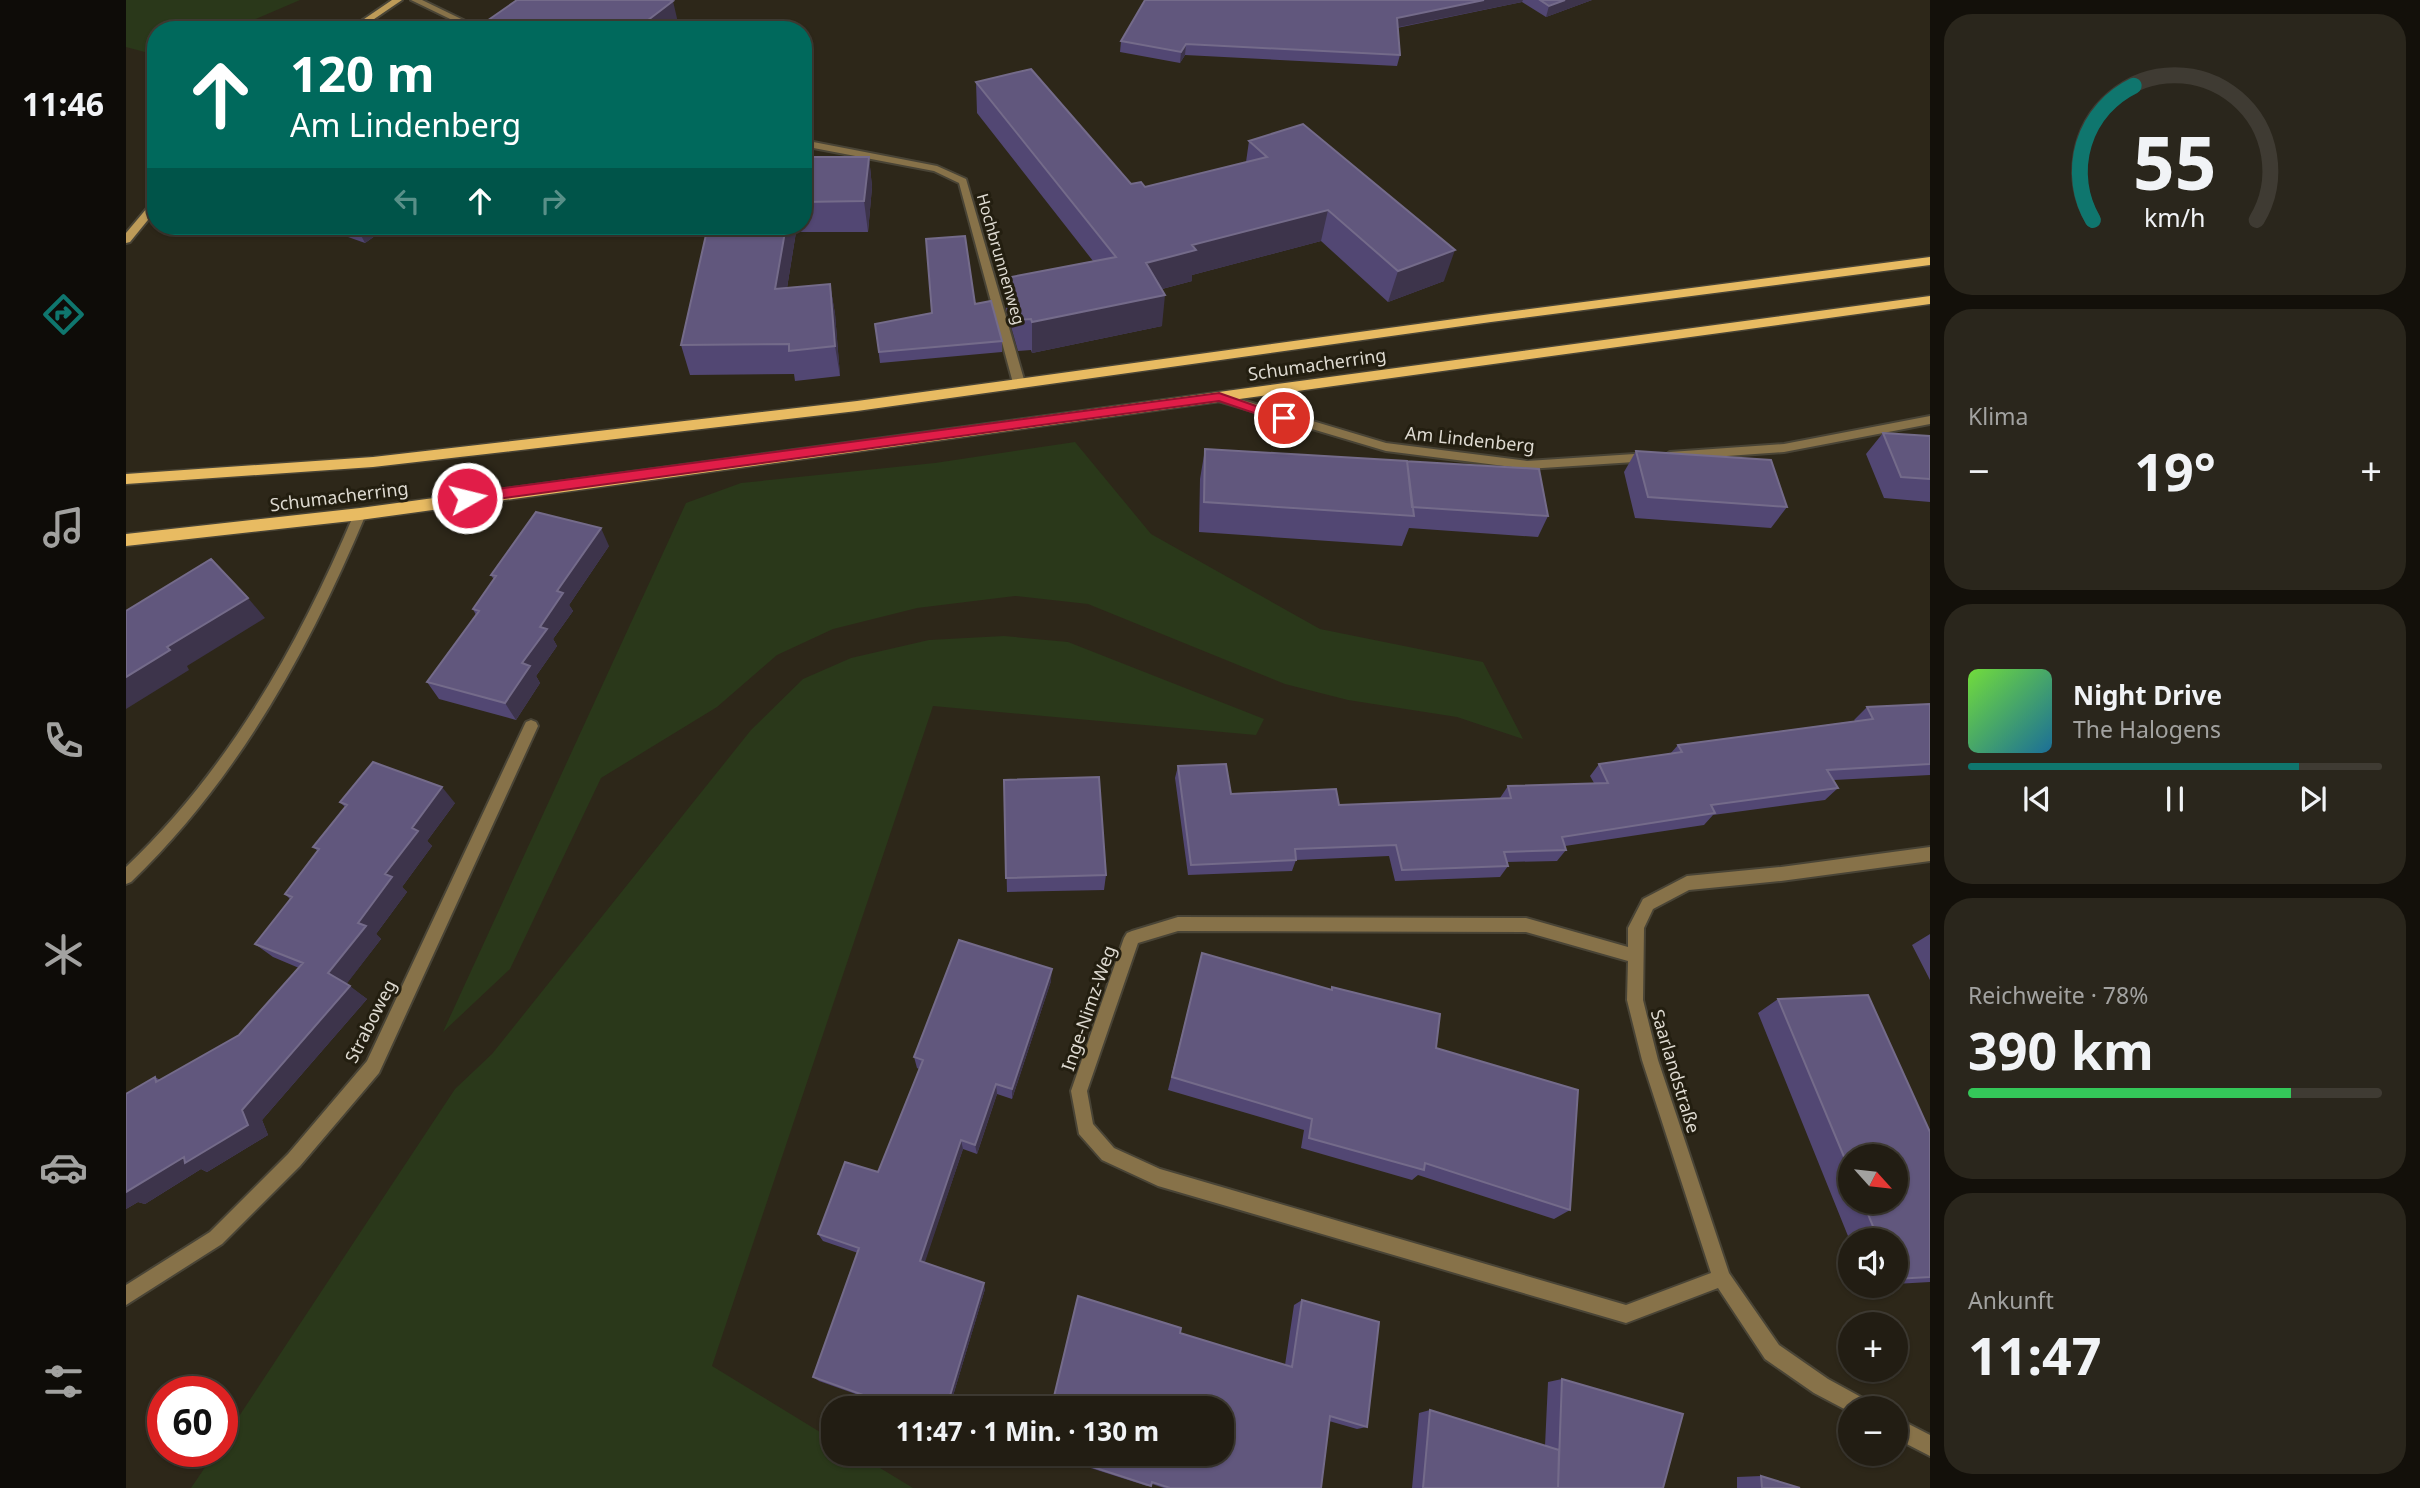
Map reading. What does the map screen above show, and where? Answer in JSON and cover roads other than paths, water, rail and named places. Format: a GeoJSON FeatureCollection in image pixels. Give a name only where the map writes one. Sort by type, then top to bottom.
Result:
{"type":"FeatureCollection","features":[{"type":"Feature","properties":{"kind":"main road","name":"Schumacherring"},"geometry":{"type":"LineString","coordinates":[[126,479],[373,463],[857,406],[1930,261]]}},
{"type":"Feature","properties":{"kind":"main road","name":"Schumacherring"},"geometry":{"type":"LineString","coordinates":[[126,540],[360,514],[1930,300]]}},
{"type":"Feature","properties":{"kind":"street"},"geometry":{"type":"LineString","coordinates":[[366,21],[398,0]]}},
{"type":"Feature","properties":{"kind":"street"},"geometry":{"type":"LineString","coordinates":[[415,0],[461,21]]}},
{"type":"Feature","properties":{"kind":"street","name":"Hochbrunnenweg"},"geometry":{"type":"LineString","coordinates":[[812,145],[937,169],[963,181],[1019,383]]}},
{"type":"Feature","properties":{"kind":"street"},"geometry":{"type":"LineString","coordinates":[[126,240],[147,214]]}},
{"type":"Feature","properties":{"kind":"street","name":"Am Lindenberg"},"geometry":{"type":"LineString","coordinates":[[1219,397],[1386,447],[1527,465],[1784,448],[1930,419]]}},
{"type":"Feature","properties":{"kind":"street"},"geometry":{"type":"LineString","coordinates":[[126,877],[145,861],[213,781],[284,673],[360,514]]}},
{"type":"Feature","properties":{"kind":"street","name":"Straboweg"},"geometry":{"type":"LineString","coordinates":[[126,1296],[216,1238],[294,1160],[373,1067],[531,726]]}},
{"type":"Feature","properties":{"kind":"street","name":"Saarlandstraße"},"geometry":{"type":"LineString","coordinates":[[1839,1396],[1772,1352],[1722,1278],[1650,1060],[1635,1000],[1636,928],[1648,904],[1687,883],[1781,874],[1930,854]]}},
{"type":"Feature","properties":{"kind":"street","name":"Inge-Nimz-Weg"},"geometry":{"type":"LineString","coordinates":[[1634,956],[1526,925],[1178,924],[1132,938],[1079,1091],[1085,1128],[1108,1154],[1158,1177],[1626,1314],[1722,1278]]}},
{"type":"Feature","properties":{"kind":"street"},"geometry":{"type":"LineString","coordinates":[[1908,1434],[1930,1446]]}}]}
